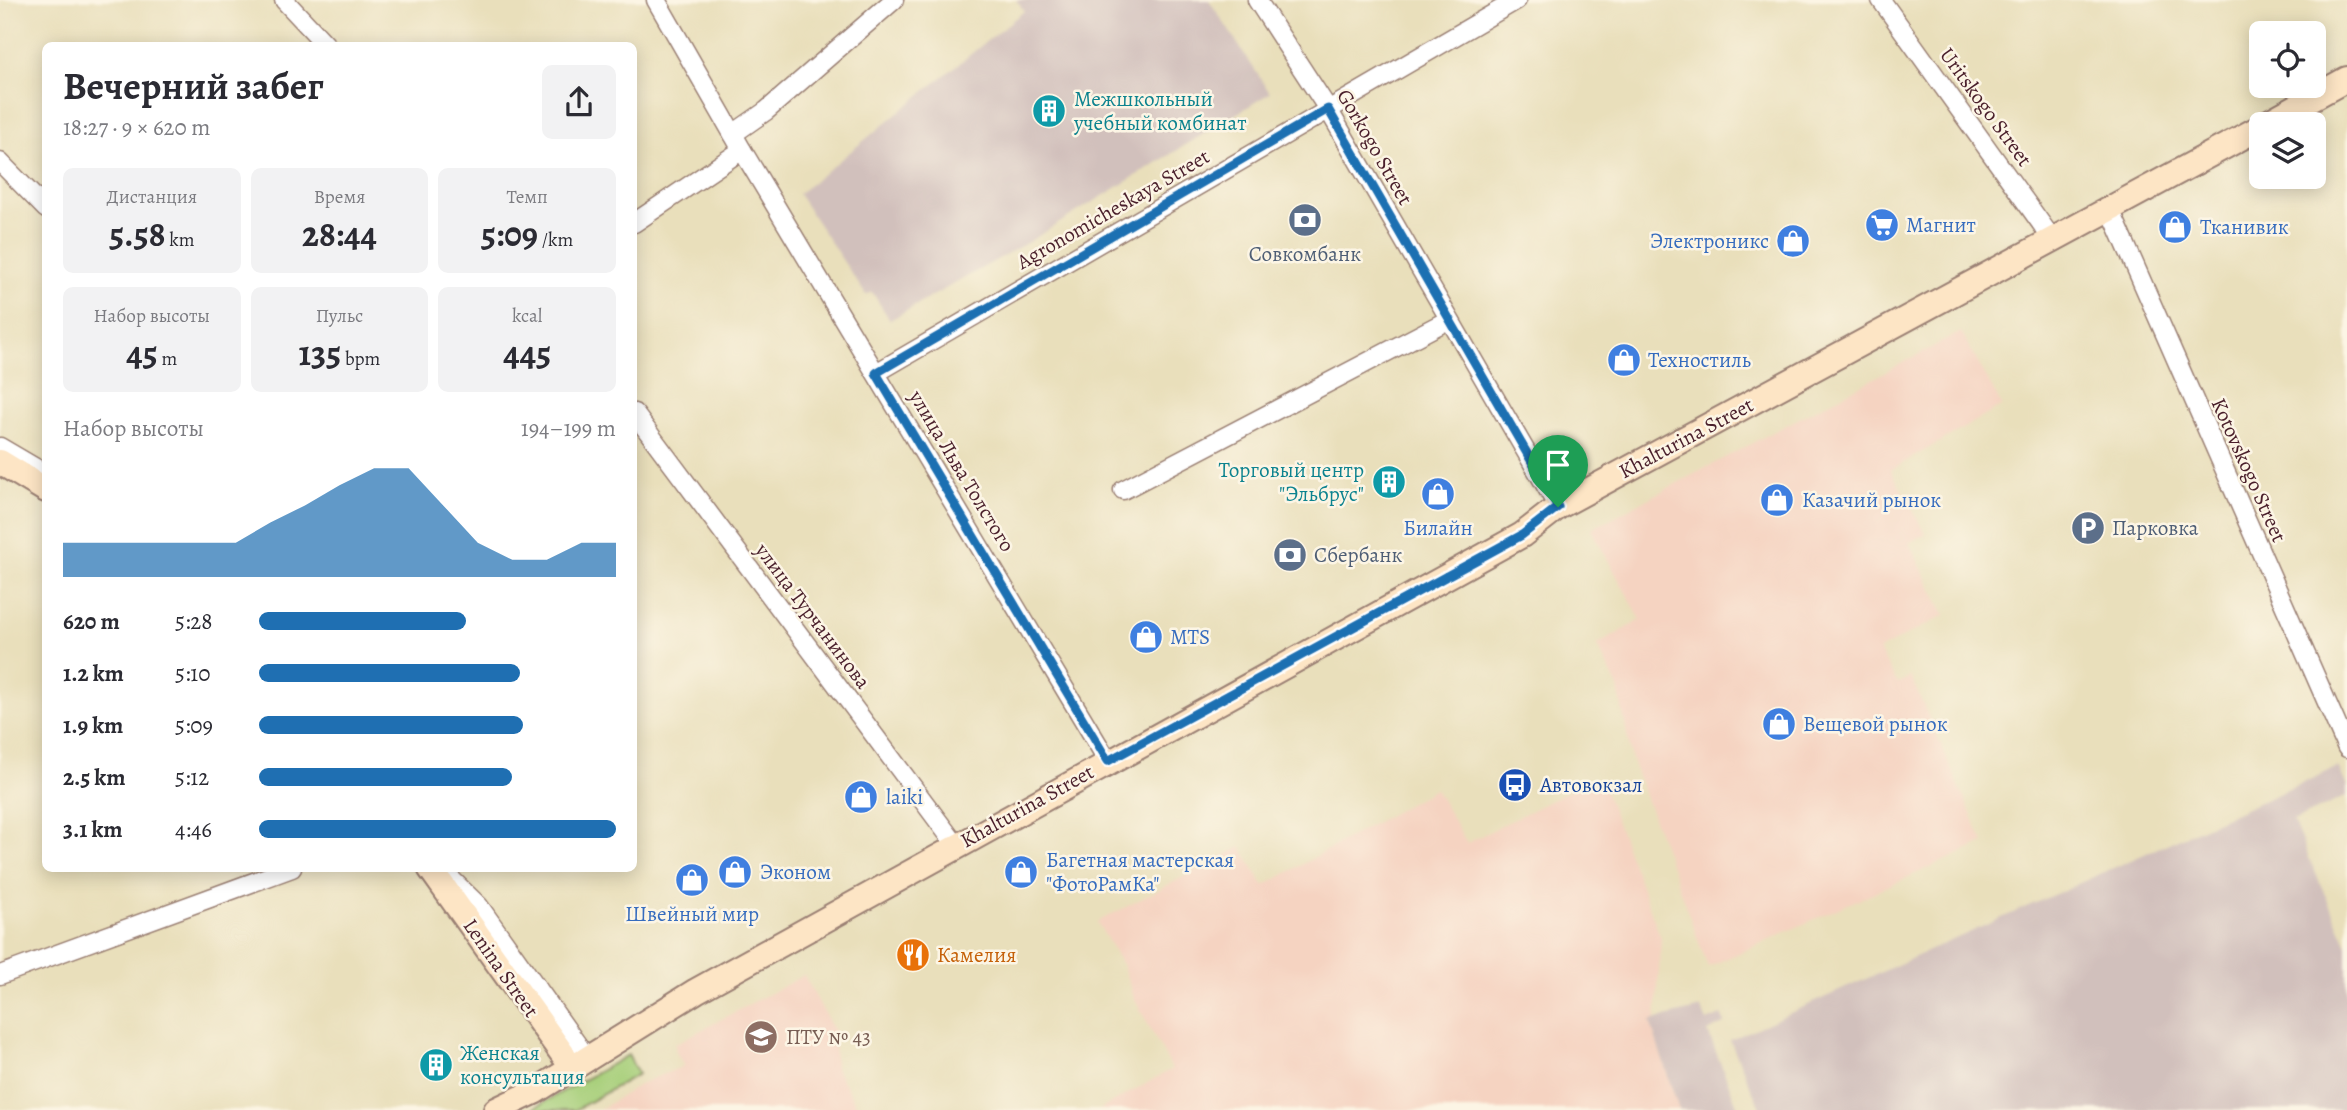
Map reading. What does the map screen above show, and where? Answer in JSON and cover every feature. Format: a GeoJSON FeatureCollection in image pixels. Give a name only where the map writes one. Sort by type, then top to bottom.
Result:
{"type":"FeatureCollection","features":[{"type":"Feature","properties":{"kind":"street"},"geometry":{"type":"LineString","coordinates":[[284,0],[323,42]]}},
{"type":"Feature","properties":{"kind":"street","name":"улица Льва Толстого"},"geometry":{"type":"LineString","coordinates":[[656,0],[737,142],[1108,761]]}},
{"type":"Feature","properties":{"kind":"street"},"geometry":{"type":"LineString","coordinates":[[637,221],[737,142],[766,111],[851,34],[894,0]]}},
{"type":"Feature","properties":{"kind":"street","name":"Gorkogo Street"},"geometry":{"type":"LineString","coordinates":[[1258,0],[1328,109],[1558,507]]}},
{"type":"Feature","properties":{"kind":"street","name":"Agronomicheskaya Street"},"geometry":{"type":"LineString","coordinates":[[876,373],[1517,0]]}},
{"type":"Feature","properties":{"kind":"street","name":"Uritskogo Street"},"geometry":{"type":"LineString","coordinates":[[1881,0],[2053,240]]}},
{"type":"Feature","properties":{"kind":"street","name":"Khalturina Street"},"geometry":{"type":"LineString","coordinates":[[2287,112],[2347,79]]}},
{"type":"Feature","properties":{"kind":"street","name":"Khalturina Street"},"geometry":{"type":"LineString","coordinates":[[496,1110],[534,1092],[696,991],[956,845],[1511,541],[1558,507],[2249,133]]}},
{"type":"Feature","properties":{"kind":"street"},"geometry":{"type":"LineString","coordinates":[[0,162],[42,205]]}},
{"type":"Feature","properties":{"kind":"street","name":"Kotovskogo Street"},"geometry":{"type":"LineString","coordinates":[[2110,209],[2347,748]]}},
{"type":"Feature","properties":{"kind":"street"},"geometry":{"type":"LineString","coordinates":[[1123,490],[1448,320]]}},
{"type":"Feature","properties":{"kind":"street","name":"улица Турчанинова"},"geometry":{"type":"LineString","coordinates":[[637,417],[956,845]]}},
{"type":"Feature","properties":{"kind":"street"},"geometry":{"type":"LineString","coordinates":[[0,447],[42,472]]}},
{"type":"Feature","properties":{"kind":"street"},"geometry":{"type":"LineString","coordinates":[[0,462],[42,488]]}},
{"type":"Feature","properties":{"kind":"street"},"geometry":{"type":"LineString","coordinates":[[0,975],[281,872]]}},
{"type":"Feature","properties":{"kind":"street","name":"Lenina Street"},"geometry":{"type":"LineString","coordinates":[[433,872],[579,1063]]}},
{"type":"Feature","properties":{"kind":"street"},"geometry":{"type":"LineString","coordinates":[[445,872],[479,906],[579,1063]]}},
{"type":"Feature","properties":{"kind":"shaded area"},"geometry":{"type":"Polygon","coordinates":[[[1016,0],[1209,0],[1270,93],[1030,241],[890,320],[872,292],[866,295],[798,194],[1024,11],[1016,0]]]}},
{"type":"Feature","properties":{"kind":"shaded area","name":"Вещевой рынок"},"geometry":{"type":"Polygon","coordinates":[[[1961,332],[2002,406],[1891,470],[1926,534],[1909,543],[1945,615],[1879,650],[1897,683],[1911,677],[1984,843],[1708,967],[1632,760],[1618,688],[1597,645],[1641,620],[1591,529],[1961,332]]]}},
{"type":"Feature","properties":{"kind":"shaded area"},"geometry":{"type":"Polygon","coordinates":[[[2338,767],[2347,787],[2347,796],[2293,821],[2347,945],[2347,1110],[1761,1110],[1730,1040],[2338,767]]]}},
{"type":"Feature","properties":{"kind":"shaded area"},"geometry":{"type":"Polygon","coordinates":[[[1591,780],[1605,791],[1661,938],[1656,1019],[1650,1021],[1679,1110],[1099,1110],[1172,1069],[1134,998],[1123,966],[1097,922],[1241,847],[1264,886],[1435,789],[1467,843],[1591,780]]]}},
{"type":"Feature","properties":{"kind":"shaded area","name":"ПТУ № 43"},"geometry":{"type":"Polygon","coordinates":[[[804,975],[834,1031],[835,1067],[859,1110],[599,1110],[644,1082],[684,1066],[676,1052],[675,1044],[804,975]]]}},
{"type":"Feature","properties":{"kind":"shaded area"},"geometry":{"type":"Polygon","coordinates":[[[1701,1008],[1707,1021],[1721,1015],[1725,1023],[1708,1032],[1739,1110],[1679,1110],[1650,1021],[1701,1008]]]}},
{"type":"Feature","properties":{"kind":"green space"},"geometry":{"type":"Polygon","coordinates":[[[628,1055],[638,1074],[575,1110],[530,1110],[628,1055]]]}},
{"type":"Feature","properties":{"kind":"place","name":"Межшкольный учебный комбинат"},"geometry":{"type":"Point","coordinates":[1049,111]}},
{"type":"Feature","properties":{"kind":"place","name":"Совкомбанк"},"geometry":{"type":"Point","coordinates":[1305,220]}},
{"type":"Feature","properties":{"kind":"place","name":"Магнит"},"geometry":{"type":"Point","coordinates":[1882,225]}},
{"type":"Feature","properties":{"kind":"place","name":"Тканивик"},"geometry":{"type":"Point","coordinates":[2175,227]}},
{"type":"Feature","properties":{"kind":"place","name":"Электроникс"},"geometry":{"type":"Point","coordinates":[1793,241]}},
{"type":"Feature","properties":{"kind":"place","name":"Техностиль"},"geometry":{"type":"Point","coordinates":[1624,360]}},
{"type":"Feature","properties":{"kind":"place","name":"Торговый центр \"Эльбрус\""},"geometry":{"type":"Point","coordinates":[1389,482]}},
{"type":"Feature","properties":{"kind":"place","name":"Билайн"},"geometry":{"type":"Point","coordinates":[1438,494]}},
{"type":"Feature","properties":{"kind":"place","name":"Казачий рынок"},"geometry":{"type":"Point","coordinates":[1777,500]}},
{"type":"Feature","properties":{"kind":"place","name":"Парковка"},"geometry":{"type":"Point","coordinates":[2088,528]}},
{"type":"Feature","properties":{"kind":"place","name":"Сбербанк"},"geometry":{"type":"Point","coordinates":[1290,555]}},
{"type":"Feature","properties":{"kind":"place","name":"MTS"},"geometry":{"type":"Point","coordinates":[1146,637]}},
{"type":"Feature","properties":{"kind":"place","name":"Вещевой рынок"},"geometry":{"type":"Point","coordinates":[1779,724]}},
{"type":"Feature","properties":{"kind":"place","name":"Автовокзал"},"geometry":{"type":"Point","coordinates":[1515,785]}},
{"type":"Feature","properties":{"kind":"place","name":"laiki"},"geometry":{"type":"Point","coordinates":[861,797]}},
{"type":"Feature","properties":{"kind":"place","name":"Эконом"},"geometry":{"type":"Point","coordinates":[735,872]}},
{"type":"Feature","properties":{"kind":"place","name":"Багетная мастерская \"ФотоРамКа\""},"geometry":{"type":"Point","coordinates":[1021,872]}},
{"type":"Feature","properties":{"kind":"place","name":"Швейный мир"},"geometry":{"type":"Point","coordinates":[692,880]}},
{"type":"Feature","properties":{"kind":"place","name":"Камелия"},"geometry":{"type":"Point","coordinates":[913,955]}},
{"type":"Feature","properties":{"kind":"place","name":"ПТУ № 43"},"geometry":{"type":"Point","coordinates":[761,1037]}},
{"type":"Feature","properties":{"kind":"place","name":"Женская консультация"},"geometry":{"type":"Point","coordinates":[436,1065]}},
{"type":"Feature","properties":{"kind":"route"},"geometry":{"type":"LineString","coordinates":[[1328,109],[1558,507],[1522,535],[1108,761],[876,373],[1328,109]]}}]}
